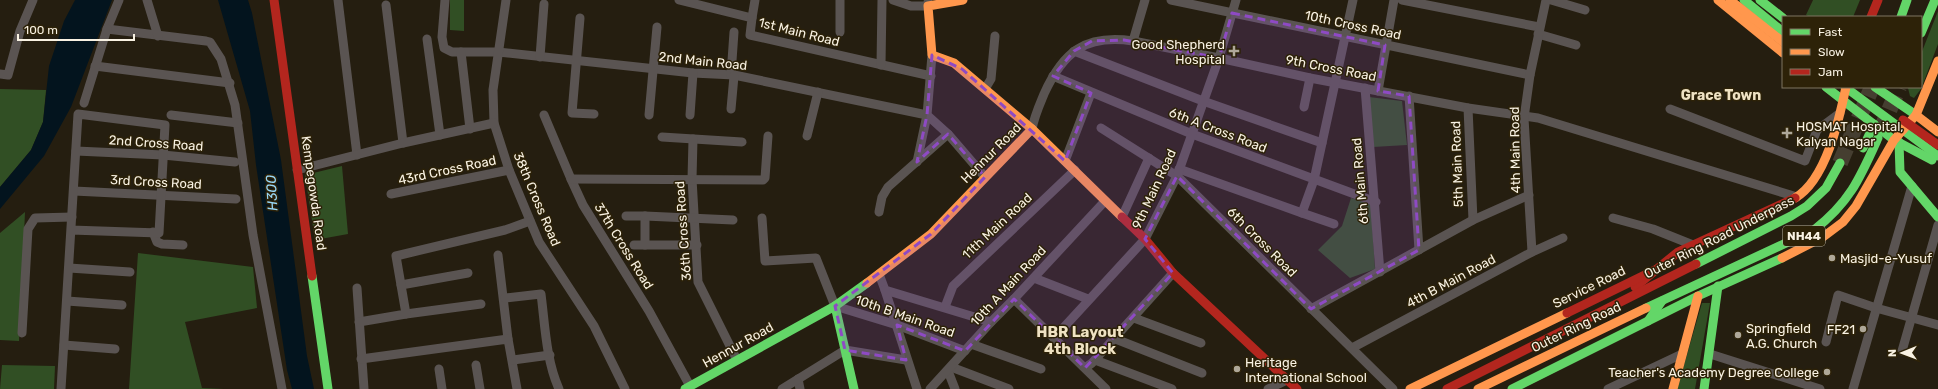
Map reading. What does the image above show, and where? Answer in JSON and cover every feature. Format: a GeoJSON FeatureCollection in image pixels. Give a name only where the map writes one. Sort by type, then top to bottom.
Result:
{"type":"FeatureCollection","features":[{"type":"Feature","properties":{"kind":"main road","name":"Kempegowda Road"},"geometry":{"type":"LineString","coordinates":[[274,0],[328,389]]}},
{"type":"Feature","properties":{"kind":"main road"},"geometry":{"type":"LineString","coordinates":[[963,0],[928,3],[932,55],[954,63],[1032,129]]}},
{"type":"Feature","properties":{"kind":"main road"},"geometry":{"type":"LineString","coordinates":[[1718,0],[1782,52]]}},
{"type":"Feature","properties":{"kind":"main road"},"geometry":{"type":"LineString","coordinates":[[1730,0],[1782,41]]}},
{"type":"Feature","properties":{"kind":"main road"},"geometry":{"type":"LineString","coordinates":[[1744,0],[1782,31]]}},
{"type":"Feature","properties":{"kind":"main road"},"geometry":{"type":"LineString","coordinates":[[1871,16],[1878,0]]}},
{"type":"Feature","properties":{"kind":"main road"},"geometry":{"type":"LineString","coordinates":[[1901,16],[1907,0]]}},
{"type":"Feature","properties":{"kind":"main road"},"geometry":{"type":"LineString","coordinates":[[1922,32],[1935,0]]}},
{"type":"Feature","properties":{"kind":"main road"},"geometry":{"type":"LineString","coordinates":[[1764,2],[1782,17]]}},
{"type":"Feature","properties":{"kind":"main road"},"geometry":{"type":"LineString","coordinates":[[1512,389],[1718,286],[1797,251],[1824,237],[1843,222],[1856,206],[1900,142],[1916,115],[1938,62]]}},
{"type":"Feature","properties":{"kind":"main road"},"geometry":{"type":"LineString","coordinates":[[1827,88],[1900,142],[1938,164]]}},
{"type":"Feature","properties":{"kind":"main road","name":"Service Road"},"geometry":{"type":"LineString","coordinates":[[1410,389],[1657,269],[1678,252],[1797,197],[1810,186],[1822,168],[1840,113],[1845,88]]}},
{"type":"Feature","properties":{"kind":"main road"},"geometry":{"type":"LineString","coordinates":[[1846,88],[1938,156]]}},
{"type":"Feature","properties":{"kind":"main road"},"geometry":{"type":"LineString","coordinates":[[1859,88],[1938,145]]}},
{"type":"Feature","properties":{"kind":"main road"},"geometry":{"type":"LineString","coordinates":[[1876,88],[1938,132]]}},
{"type":"Feature","properties":{"kind":"main road"},"geometry":{"type":"LineString","coordinates":[[1814,217],[1834,200],[1852,175],[1874,124]]}},
{"type":"Feature","properties":{"kind":"main road","name":"Hennur Road"},"geometry":{"type":"LineString","coordinates":[[687,388],[835,306],[879,274],[931,234],[1032,129],[1145,239],[1173,273],[1297,389]]}},
{"type":"Feature","properties":{"kind":"main road","name":"NH44"},"geometry":{"type":"LineString","coordinates":[[1685,290],[1799,238],[1827,220],[1839,210],[1857,186],[1878,138]]}},
{"type":"Feature","properties":{"kind":"main road"},"geometry":{"type":"LineString","coordinates":[[1900,142],[1898,150],[1900,172],[1938,217]]}},
{"type":"Feature","properties":{"kind":"main road"},"geometry":{"type":"LineString","coordinates":[[1900,142],[1904,155],[1904,161],[1907,167],[1938,208]]}},
{"type":"Feature","properties":{"kind":"main road","name":"Outer Ring Road Underpass"},"geometry":{"type":"LineString","coordinates":[[1614,305],[1791,216],[1809,205],[1822,193],[1834,178],[1840,163]]}},
{"type":"Feature","properties":{"kind":"main road"},"geometry":{"type":"LineString","coordinates":[[1685,290],[1688,285],[1802,226]]}},
{"type":"Feature","properties":{"kind":"main road"},"geometry":{"type":"LineString","coordinates":[[1614,305],[1657,269]]}},
{"type":"Feature","properties":{"kind":"main road"},"geometry":{"type":"LineString","coordinates":[[1704,389],[1710,354],[1718,286]]}},
{"type":"Feature","properties":{"kind":"main road","name":"Outer Ring Road"},"geometry":{"type":"LineString","coordinates":[[1478,389],[1685,290]]}},
{"type":"Feature","properties":{"kind":"main road"},"geometry":{"type":"LineString","coordinates":[[1673,389],[1698,296]]}},
{"type":"Feature","properties":{"kind":"main road"},"geometry":{"type":"LineString","coordinates":[[1648,321],[1662,300]]}},
{"type":"Feature","properties":{"kind":"main road","name":"Outer Ring Road"},"geometry":{"type":"LineString","coordinates":[[1447,389],[1614,305]]}},
{"type":"Feature","properties":{"kind":"main road"},"geometry":{"type":"LineString","coordinates":[[835,306],[854,389]]}},
{"type":"Feature","properties":{"kind":"street"},"geometry":{"type":"LineString","coordinates":[[0,74],[8,75],[24,20],[32,0]]}},
{"type":"Feature","properties":{"kind":"street"},"geometry":{"type":"LineString","coordinates":[[84,103],[107,29],[119,0]]}},
{"type":"Feature","properties":{"kind":"street"},"geometry":{"type":"LineString","coordinates":[[147,0],[158,36]]}},
{"type":"Feature","properties":{"kind":"street"},"geometry":{"type":"LineString","coordinates":[[338,0],[357,155]]}},
{"type":"Feature","properties":{"kind":"street","name":"2nd Main Road"},"geometry":{"type":"LineString","coordinates":[[445,0],[442,37],[444,48],[452,52],[498,52],[576,62],[733,76],[927,115]]}},
{"type":"Feature","properties":{"kind":"street","name":"38th Cross Road"},"geometry":{"type":"LineString","coordinates":[[506,0],[494,90],[494,123],[509,170],[539,242],[594,326],[625,389]]}},
{"type":"Feature","properties":{"kind":"street","name":"1st Main Road"},"geometry":{"type":"LineString","coordinates":[[679,0],[716,4],[752,18],[750,35],[931,76]]}},
{"type":"Feature","properties":{"kind":"street"},"geometry":{"type":"LineString","coordinates":[[752,18],[755,0]]}},
{"type":"Feature","properties":{"kind":"street"},"geometry":{"type":"LineString","coordinates":[[840,0],[840,32]]}},
{"type":"Feature","properties":{"kind":"street"},"geometry":{"type":"LineString","coordinates":[[881,65],[882,0]]}},
{"type":"Feature","properties":{"kind":"street"},"geometry":{"type":"LineString","coordinates":[[893,0],[911,6],[928,3]]}},
{"type":"Feature","properties":{"kind":"street"},"geometry":{"type":"LineString","coordinates":[[1032,129],[1033,120],[1052,76],[1074,51],[1092,41],[1133,41],[1145,0]]}},
{"type":"Feature","properties":{"kind":"street","name":"10th Cross Road"},"geometry":{"type":"LineString","coordinates":[[1171,0],[1530,75]]}},
{"type":"Feature","properties":{"kind":"street","name":"9th Main Road"},"geometry":{"type":"LineString","coordinates":[[1054,338],[1088,299],[1145,239],[1178,173],[1219,58],[1236,0]]}},
{"type":"Feature","properties":{"kind":"street"},"geometry":{"type":"LineString","coordinates":[[1302,213],[1314,180],[1353,0]]}},
{"type":"Feature","properties":{"kind":"street"},"geometry":{"type":"LineString","coordinates":[[1378,91],[1394,0]]}},
{"type":"Feature","properties":{"kind":"street"},"geometry":{"type":"LineString","coordinates":[[1402,0],[1539,30],[1576,45]]}},
{"type":"Feature","properties":{"kind":"street","name":"4th Main Road"},"geometry":{"type":"LineString","coordinates":[[1532,252],[1524,118],[1530,75],[1546,0]]}},
{"type":"Feature","properties":{"kind":"street"},"geometry":{"type":"LineString","coordinates":[[1551,0],[1586,10]]}},
{"type":"Feature","properties":{"kind":"street"},"geometry":{"type":"LineString","coordinates":[[540,57],[544,4]]}},
{"type":"Feature","properties":{"kind":"street"},"geometry":{"type":"LineString","coordinates":[[386,5],[403,143]]}},
{"type":"Feature","properties":{"kind":"street"},"geometry":{"type":"LineString","coordinates":[[580,18],[572,113],[594,114]]}},
{"type":"Feature","properties":{"kind":"street"},"geometry":{"type":"LineString","coordinates":[[649,115],[657,26]]}},
{"type":"Feature","properties":{"kind":"street"},"geometry":{"type":"LineString","coordinates":[[107,29],[210,42],[221,60],[230,83],[238,123],[253,235],[282,389]]}},
{"type":"Feature","properties":{"kind":"street"},"geometry":{"type":"LineString","coordinates":[[730,109],[733,76],[734,32]]}},
{"type":"Feature","properties":{"kind":"street"},"geometry":{"type":"LineString","coordinates":[[986,89],[991,79],[994,36]]}},
{"type":"Feature","properties":{"kind":"street"},"geometry":{"type":"LineString","coordinates":[[427,39],[440,135]]}},
{"type":"Feature","properties":{"kind":"street","name":"9th Cross Road"},"geometry":{"type":"LineString","coordinates":[[1133,41],[1378,91],[1524,118],[1538,118],[1797,197]]}},
{"type":"Feature","properties":{"kind":"street"},"geometry":{"type":"LineString","coordinates":[[1074,51],[1203,101],[1322,144]]}},
{"type":"Feature","properties":{"kind":"street"},"geometry":{"type":"LineString","coordinates":[[462,52],[470,129]]}},
{"type":"Feature","properties":{"kind":"street"},"geometry":{"type":"LineString","coordinates":[[917,162],[927,115],[932,55]]}},
{"type":"Feature","properties":{"kind":"street"},"geometry":{"type":"LineString","coordinates":[[96,66],[230,83]]}},
{"type":"Feature","properties":{"kind":"street"},"geometry":{"type":"LineString","coordinates":[[690,115],[693,73]]}},
{"type":"Feature","properties":{"kind":"street","name":"6th A Cross Road"},"geometry":{"type":"LineString","coordinates":[[1052,76],[1192,134],[1376,202]]}},
{"type":"Feature","properties":{"kind":"street"},"geometry":{"type":"LineString","coordinates":[[1304,107],[1310,78]]}},
{"type":"Feature","properties":{"kind":"street","name":"6th Main Road"},"geometry":{"type":"LineString","coordinates":[[1365,88],[1376,202],[1380,272]]}},
{"type":"Feature","properties":{"kind":"street"},"geometry":{"type":"LineString","coordinates":[[807,136],[818,92]]}},
{"type":"Feature","properties":{"kind":"street"},"geometry":{"type":"LineString","coordinates":[[1065,161],[1091,93]]}},
{"type":"Feature","properties":{"kind":"street"},"geometry":{"type":"LineString","coordinates":[[1409,96],[1419,250]]}},
{"type":"Feature","properties":{"kind":"street","name":"5th Main Road"},"geometry":{"type":"LineString","coordinates":[[1468,108],[1473,220]]}},
{"type":"Feature","properties":{"kind":"street"},"geometry":{"type":"LineString","coordinates":[[1670,109],[1804,161],[1817,130],[1840,113]]}},
{"type":"Feature","properties":{"kind":"street"},"geometry":{"type":"LineString","coordinates":[[61,389],[78,114],[165,125],[161,195],[156,233],[157,242],[162,244],[183,245]]}},
{"type":"Feature","properties":{"kind":"street"},"geometry":{"type":"LineString","coordinates":[[171,115],[238,123]]}},
{"type":"Feature","properties":{"kind":"street","name":"37th Cross Road"},"geometry":{"type":"LineString","coordinates":[[544,115],[570,179],[583,205],[649,311],[687,388]]}},
{"type":"Feature","properties":{"kind":"street"},"geometry":{"type":"LineString","coordinates":[[927,115],[948,134],[985,178]]}},
{"type":"Feature","properties":{"kind":"street"},"geometry":{"type":"LineString","coordinates":[[297,170],[403,143],[494,123]]}},
{"type":"Feature","properties":{"kind":"street","name":"6th Cross Road"},"geometry":{"type":"LineString","coordinates":[[1101,128],[1149,158],[1178,173],[1311,309],[1393,389]]}},
{"type":"Feature","properties":{"kind":"street"},"geometry":{"type":"LineString","coordinates":[[879,212],[882,197],[888,187],[948,134]]}},
{"type":"Feature","properties":{"kind":"street"},"geometry":{"type":"LineString","coordinates":[[570,179],[765,179],[768,136]]}},
{"type":"Feature","properties":{"kind":"street"},"geometry":{"type":"LineString","coordinates":[[662,137],[742,142]]}},
{"type":"Feature","properties":{"kind":"street","name":"36th Cross Road"},"geometry":{"type":"LineString","coordinates":[[692,139],[692,179],[698,282],[737,360]]}},
{"type":"Feature","properties":{"kind":"street","name":"2nd Cross Road"},"geometry":{"type":"LineString","coordinates":[[76,151],[163,155],[235,162]]}},
{"type":"Feature","properties":{"kind":"street"},"geometry":{"type":"LineString","coordinates":[[1122,217],[1149,158]]}},
{"type":"Feature","properties":{"kind":"street","name":"43rd Cross Road"},"geometry":{"type":"LineString","coordinates":[[391,194],[509,170]]}},
{"type":"Feature","properties":{"kind":"street","name":"11th Main Road"},"geometry":{"type":"LineString","coordinates":[[945,307],[953,286],[1075,170]]}},
{"type":"Feature","properties":{"kind":"street"},"geometry":{"type":"LineString","coordinates":[[1178,173],[1334,224]]}},
{"type":"Feature","properties":{"kind":"street"},"geometry":{"type":"LineString","coordinates":[[1853,389],[1912,186]]}},
{"type":"Feature","properties":{"kind":"street","name":"3rd Cross Road"},"geometry":{"type":"LineString","coordinates":[[74,190],[236,199]]}},
{"type":"Feature","properties":{"kind":"street"},"geometry":{"type":"LineString","coordinates":[[1311,309],[1473,220],[1529,195]]}},
{"type":"Feature","properties":{"kind":"street","name":"10th A Main Road"},"geometry":{"type":"LineString","coordinates":[[930,389],[950,369],[990,322],[1034,278],[1105,201]]}},
{"type":"Feature","properties":{"kind":"street"},"geometry":{"type":"LineString","coordinates":[[626,216],[694,217],[734,220]]}},
{"type":"Feature","properties":{"kind":"street"},"geometry":{"type":"LineString","coordinates":[[645,216],[645,245]]}},
{"type":"Feature","properties":{"kind":"street"},"geometry":{"type":"LineString","coordinates":[[22,332],[28,229],[35,218],[72,217]]}},
{"type":"Feature","properties":{"kind":"street"},"geometry":{"type":"LineString","coordinates":[[762,218],[765,261],[816,258],[835,306]]}},
{"type":"Feature","properties":{"kind":"street"},"geometry":{"type":"LineString","coordinates":[[1613,218],[1653,229],[1693,245]]}},
{"type":"Feature","properties":{"kind":"street"},"geometry":{"type":"LineString","coordinates":[[406,314],[396,256],[505,230],[530,221]]}},
{"type":"Feature","properties":{"kind":"street"},"geometry":{"type":"LineString","coordinates":[[1902,351],[1938,225]]}},
{"type":"Feature","properties":{"kind":"street"},"geometry":{"type":"LineString","coordinates":[[71,230],[156,233]]}},
{"type":"Feature","properties":{"kind":"street","name":"4th B Main Road"},"geometry":{"type":"LineString","coordinates":[[1352,348],[1532,252],[1563,238]]}},
{"type":"Feature","properties":{"kind":"street"},"geometry":{"type":"LineString","coordinates":[[634,245],[697,245]]}},
{"type":"Feature","properties":{"kind":"street"},"geometry":{"type":"LineString","coordinates":[[498,255],[508,339],[513,360],[517,389]]}},
{"type":"Feature","properties":{"kind":"street"},"geometry":{"type":"LineString","coordinates":[[69,268],[130,272]]}},
{"type":"Feature","properties":{"kind":"street"},"geometry":{"type":"LineString","coordinates":[[401,285],[468,273]]}},
{"type":"Feature","properties":{"kind":"street"},"geometry":{"type":"LineString","coordinates":[[1085,368],[1095,360],[1113,338],[1134,318],[1173,273]]}},
{"type":"Feature","properties":{"kind":"street"},"geometry":{"type":"LineString","coordinates":[[879,274],[897,325],[906,360],[917,389]]}},
{"type":"Feature","properties":{"kind":"street"},"geometry":{"type":"LineString","coordinates":[[1034,278],[1088,299]]}},
{"type":"Feature","properties":{"kind":"street"},"geometry":{"type":"LineString","coordinates":[[357,288],[358,322],[364,389]]}},
{"type":"Feature","properties":{"kind":"street"},"geometry":{"type":"LineString","coordinates":[[885,290],[945,307],[990,322]]}},
{"type":"Feature","properties":{"kind":"street"},"geometry":{"type":"LineString","coordinates":[[504,298],[541,294],[554,379],[559,389]]}},
{"type":"Feature","properties":{"kind":"street"},"geometry":{"type":"LineString","coordinates":[[1826,342],[1838,295],[1876,308],[1938,325]]}},
{"type":"Feature","properties":{"kind":"street"},"geometry":{"type":"LineString","coordinates":[[1014,299],[1106,389]]}},
{"type":"Feature","properties":{"kind":"street"},"geometry":{"type":"LineString","coordinates":[[67,301],[122,305]]}},
{"type":"Feature","properties":{"kind":"street"},"geometry":{"type":"LineString","coordinates":[[358,322],[481,304]]}},
{"type":"Feature","properties":{"kind":"street","name":"10th B Main Road"},"geometry":{"type":"LineString","coordinates":[[835,306],[968,348],[1041,369]]}},
{"type":"Feature","properties":{"kind":"street"},"geometry":{"type":"LineString","coordinates":[[1134,318],[1200,343]]}},
{"type":"Feature","properties":{"kind":"street"},"geometry":{"type":"LineString","coordinates":[[1113,338],[1202,373]]}},
{"type":"Feature","properties":{"kind":"street"},"geometry":{"type":"LineString","coordinates":[[361,359],[508,339]]}},
{"type":"Feature","properties":{"kind":"street"},"geometry":{"type":"LineString","coordinates":[[64,345],[115,349]]}},
{"type":"Feature","properties":{"kind":"street"},"geometry":{"type":"LineString","coordinates":[[782,389],[845,350],[906,360]]}},
{"type":"Feature","properties":{"kind":"street"},"geometry":{"type":"LineString","coordinates":[[1608,389],[1682,354]]}},
{"type":"Feature","properties":{"kind":"street"},"geometry":{"type":"LineString","coordinates":[[1710,354],[1820,389]]}},
{"type":"Feature","properties":{"kind":"street"},"geometry":{"type":"LineString","coordinates":[[513,360],[550,355]]}},
{"type":"Feature","properties":{"kind":"street"},"geometry":{"type":"LineString","coordinates":[[1095,360],[1172,389]]}},
{"type":"Feature","properties":{"kind":"street"},"geometry":{"type":"LineString","coordinates":[[476,365],[480,389]]}},
{"type":"Feature","properties":{"kind":"street"},"geometry":{"type":"LineString","coordinates":[[439,369],[442,389]]}},
{"type":"Feature","properties":{"kind":"street"},"geometry":{"type":"LineString","coordinates":[[950,369],[955,389]]}},
{"type":"Feature","properties":{"kind":"street"},"geometry":{"type":"LineString","coordinates":[[950,369],[1009,389]]}},
{"type":"Feature","properties":{"kind":"street"},"geometry":{"type":"LineString","coordinates":[[798,379],[800,389]]}},
{"type":"Feature","properties":{"kind":"street"},"geometry":{"type":"LineString","coordinates":[[1268,389],[1286,380]]}},
{"type":"Feature","properties":{"kind":"highlighted area"},"geometry":{"type":"Polygon","coordinates":[[[1232,13],[1385,45],[1378,91],[1409,96],[1419,250],[1311,309],[1177,176],[1145,239],[1173,273],[1085,368],[1014,299],[965,351],[897,325],[906,360],[845,350],[835,306],[931,234],[985,177],[948,134],[917,162],[927,115],[932,55],[962,69],[1065,161],[1091,93],[1053,76],[1074,51],[1092,41],[1124,40],[1219,58],[1232,13]]]}},
{"type":"Feature","properties":{"kind":"green space"},"geometry":{"type":"Polygon","coordinates":[[[450,0],[464,0],[464,31],[450,30],[450,0]]]}},
{"type":"Feature","properties":{"kind":"green space"},"geometry":{"type":"Polygon","coordinates":[[[1813,0],[1860,0],[1853,16],[1806,15],[1813,0]]]}},
{"type":"Feature","properties":{"kind":"green space"},"geometry":{"type":"Polygon","coordinates":[[[1938,11],[1938,44],[1922,86],[1922,51],[1938,11]]]}},
{"type":"Feature","properties":{"kind":"green space"},"geometry":{"type":"Polygon","coordinates":[[[1908,88],[1921,88],[1914,98],[1910,96],[1908,88]]]}},
{"type":"Feature","properties":{"kind":"green space"},"geometry":{"type":"Polygon","coordinates":[[[0,89],[46,90],[43,122],[31,150],[0,187],[0,89]]]}},
{"type":"Feature","properties":{"kind":"green space"},"geometry":{"type":"Polygon","coordinates":[[[1369,97],[1402,101],[1407,145],[1373,147],[1369,97]]]}},
{"type":"Feature","properties":{"kind":"green space"},"geometry":{"type":"Polygon","coordinates":[[[342,166],[348,234],[315,240],[305,175],[342,166]]]}},
{"type":"Feature","properties":{"kind":"green space"},"geometry":{"type":"Polygon","coordinates":[[[1351,198],[1371,204],[1375,269],[1350,278],[1318,250],[1342,226],[1351,198]]]}},
{"type":"Feature","properties":{"kind":"green space"},"geometry":{"type":"Polygon","coordinates":[[[25,212],[19,341],[0,340],[0,233],[25,212]]]}},
{"type":"Feature","properties":{"kind":"green space"},"geometry":{"type":"Polygon","coordinates":[[[138,253],[253,267],[257,308],[185,322],[202,388],[224,389],[129,389],[138,253]]]}},
{"type":"Feature","properties":{"kind":"green space"},"geometry":{"type":"Polygon","coordinates":[[[1702,303],[1710,303],[1695,389],[1677,389],[1702,303]]]}},
{"type":"Feature","properties":{"kind":"green space"},"geometry":{"type":"Polygon","coordinates":[[[2,365],[55,366],[54,389],[0,389],[2,365]]]}},
{"type":"Feature","properties":{"kind":"water"},"geometry":{"type":"Polygon","coordinates":[[[75,0],[112,0],[71,107],[44,156],[0,209],[0,187],[31,150],[43,122],[49,66],[64,21],[75,0]]]}},
{"type":"Feature","properties":{"kind":"water","name":"H300"},"geometry":{"type":"Polygon","coordinates":[[[218,0],[248,0],[252,13],[281,160],[307,356],[314,389],[292,389],[287,370],[256,165],[250,111],[218,0]]]}},
{"type":"Feature","properties":{"kind":"tunnel"},"geometry":{"type":"LineString","coordinates":[[1840,163],[1872,88]]}},
{"type":"Feature","properties":{"kind":"tunnel"},"geometry":{"type":"LineString","coordinates":[[1880,132],[1899,88]]}},
{"type":"Feature","properties":{"kind":"traffic: fast"},"geometry":{"type":"LineString","coordinates":[[1744,0],[1782,31]]}},
{"type":"Feature","properties":{"kind":"traffic: fast"},"geometry":{"type":"LineString","coordinates":[[1760,0],[1782,17]]}},
{"type":"Feature","properties":{"kind":"traffic: fast"},"geometry":{"type":"LineString","coordinates":[[1901,16],[1907,0]]}},
{"type":"Feature","properties":{"kind":"traffic: fast"},"geometry":{"type":"LineString","coordinates":[[1922,31],[1935,0]]}},
{"type":"Feature","properties":{"kind":"traffic: fast"},"geometry":{"type":"LineString","coordinates":[[1827,88],[1894,140]]}},
{"type":"Feature","properties":{"kind":"traffic: fast"},"geometry":{"type":"LineString","coordinates":[[1846,88],[1938,156]]}},
{"type":"Feature","properties":{"kind":"traffic: fast"},"geometry":{"type":"LineString","coordinates":[[1876,88],[1916,115]]}},
{"type":"Feature","properties":{"kind":"traffic: fast"},"geometry":{"type":"LineString","coordinates":[[1863,148],[1874,124]]}},
{"type":"Feature","properties":{"kind":"traffic: fast"},"geometry":{"type":"LineString","coordinates":[[1646,308],[1814,230],[1837,209],[1853,188],[1878,138]]}},
{"type":"Feature","properties":{"kind":"traffic: fast"},"geometry":{"type":"LineString","coordinates":[[1894,140],[1932,160]]}},
{"type":"Feature","properties":{"kind":"traffic: fast"},"geometry":{"type":"LineString","coordinates":[[1899,142],[1900,172],[1938,217]]}},
{"type":"Feature","properties":{"kind":"traffic: fast"},"geometry":{"type":"LineString","coordinates":[[1696,264],[1791,216],[1807,206],[1826,188],[1840,163]]}},
{"type":"Feature","properties":{"kind":"traffic: fast"},"geometry":{"type":"LineString","coordinates":[[1512,389],[1698,296],[1782,258]]}},
{"type":"Feature","properties":{"kind":"traffic: fast"},"geometry":{"type":"LineString","coordinates":[[312,276],[328,389]]}},
{"type":"Feature","properties":{"kind":"traffic: fast"},"geometry":{"type":"LineString","coordinates":[[685,389],[835,306],[867,283]]}},
{"type":"Feature","properties":{"kind":"traffic: fast"},"geometry":{"type":"LineString","coordinates":[[1704,389],[1718,286]]}},
{"type":"Feature","properties":{"kind":"traffic: fast"},"geometry":{"type":"LineString","coordinates":[[1648,321],[1662,301]]}},
{"type":"Feature","properties":{"kind":"traffic: fast"},"geometry":{"type":"LineString","coordinates":[[835,306],[854,389]]}},
{"type":"Feature","properties":{"kind":"traffic: slow"},"geometry":{"type":"LineString","coordinates":[[963,0],[928,6],[932,55],[954,63],[1032,129],[1122,217]]}},
{"type":"Feature","properties":{"kind":"traffic: slow"},"geometry":{"type":"LineString","coordinates":[[1718,0],[1782,52]]}},
{"type":"Feature","properties":{"kind":"traffic: slow"},"geometry":{"type":"LineString","coordinates":[[1730,0],[1782,41]]}},
{"type":"Feature","properties":{"kind":"traffic: slow"},"geometry":{"type":"LineString","coordinates":[[1782,258],[1823,237],[1843,222],[1856,206],[1894,140],[1916,115],[1938,61]]}},
{"type":"Feature","properties":{"kind":"traffic: slow"},"geometry":{"type":"LineString","coordinates":[[1795,198],[1806,189],[1815,178],[1823,164],[1835,132],[1846,88]]}},
{"type":"Feature","properties":{"kind":"traffic: slow"},"geometry":{"type":"LineString","coordinates":[[1916,115],[1938,132]]}},
{"type":"Feature","properties":{"kind":"traffic: slow"},"geometry":{"type":"LineString","coordinates":[[867,283],[931,234],[1032,129]]}},
{"type":"Feature","properties":{"kind":"traffic: slow"},"geometry":{"type":"LineString","coordinates":[[1673,389],[1698,296]]}},
{"type":"Feature","properties":{"kind":"traffic: slow"},"geometry":{"type":"LineString","coordinates":[[1478,389],[1646,308]]}},
{"type":"Feature","properties":{"kind":"traffic: slow"},"geometry":{"type":"LineString","coordinates":[[1410,389],[1567,313]]}},
{"type":"Feature","properties":{"kind":"traffic: jam"},"geometry":{"type":"LineString","coordinates":[[274,0],[312,276]]}},
{"type":"Feature","properties":{"kind":"traffic: jam"},"geometry":{"type":"LineString","coordinates":[[1871,16],[1878,0]]}},
{"type":"Feature","properties":{"kind":"traffic: jam"},"geometry":{"type":"LineString","coordinates":[[1903,120],[1938,145]]}},
{"type":"Feature","properties":{"kind":"traffic: jam"},"geometry":{"type":"LineString","coordinates":[[1567,313],[1657,269],[1678,252],[1795,198]]}},
{"type":"Feature","properties":{"kind":"traffic: jam"},"geometry":{"type":"LineString","coordinates":[[1122,217],[1145,239],[1173,273],[1297,389]]}},
{"type":"Feature","properties":{"kind":"traffic: jam"},"geometry":{"type":"LineString","coordinates":[[1447,389],[1696,264]]}},
{"type":"Feature","properties":{"kind":"traffic: jam"},"geometry":{"type":"LineString","coordinates":[[1635,287],[1657,269]]}},
{"type":"Feature","properties":{"kind":"place","name":"Good Shepherd Hospital"},"geometry":{"type":"Point","coordinates":[1234,51]}},
{"type":"Feature","properties":{"kind":"place","name":"HOSMAT Hospital, Kalyan Nagar"},"geometry":{"type":"Point","coordinates":[1787,133]}},
{"type":"Feature","properties":{"kind":"place","name":"Masjid-e-Yusuf"},"geometry":{"type":"Point","coordinates":[1832,258]}},
{"type":"Feature","properties":{"kind":"place","name":"FF21"},"geometry":{"type":"Point","coordinates":[1863,329]}},
{"type":"Feature","properties":{"kind":"place","name":"Springfield A.G. Church"},"geometry":{"type":"Point","coordinates":[1738,335]}},
{"type":"Feature","properties":{"kind":"place","name":"Heritage International School"},"geometry":{"type":"Point","coordinates":[1237,369]}},
{"type":"Feature","properties":{"kind":"place","name":"Teacher's Academy Degree College"},"geometry":{"type":"Point","coordinates":[1827,372]}},
{"type":"Feature","properties":{"kind":"district","name":"Grace Town"},"geometry":{"type":"Point","coordinates":[1721,95]}},
{"type":"Feature","properties":{"kind":"district","name":"HBR Layout 4th Block"},"geometry":{"type":"Point","coordinates":[1080,340]}}]}
